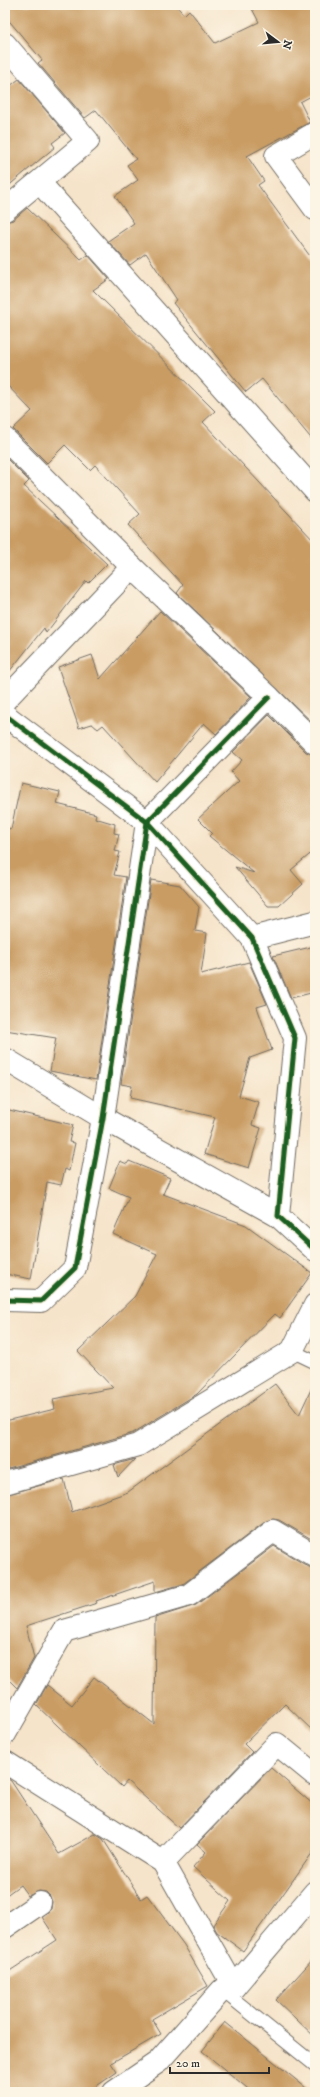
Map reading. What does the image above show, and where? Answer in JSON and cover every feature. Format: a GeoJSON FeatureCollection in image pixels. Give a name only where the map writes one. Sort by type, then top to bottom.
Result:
{"type":"FeatureCollection","features":[{"type":"Feature","properties":{"kind":"street"},"geometry":{"type":"LineString","coordinates":[[5,44],[88,141],[40,183],[5,210]]}},
{"type":"Feature","properties":{"kind":"street"},"geometry":{"type":"LineString","coordinates":[[315,132],[276,156],[315,209]]}},
{"type":"Feature","properties":{"kind":"street"},"geometry":{"type":"LineString","coordinates":[[40,183],[315,491]]}},
{"type":"Feature","properties":{"kind":"street"},"geometry":{"type":"LineString","coordinates":[[5,439],[132,567],[269,697],[315,743]]}},
{"type":"Feature","properties":{"kind":"street"},"geometry":{"type":"LineString","coordinates":[[5,700],[132,567]]}},
{"type":"Feature","properties":{"kind":"street"},"geometry":{"type":"LineString","coordinates":[[5,1300],[41,1301],[75,1268],[103,1118],[147,822],[269,697]]}},
{"type":"Feature","properties":{"kind":"street"},"geometry":{"type":"LineString","coordinates":[[5,716],[147,822],[252,938],[296,1038],[278,1216]]}},
{"type":"Feature","properties":{"kind":"street"},"geometry":{"type":"LineString","coordinates":[[252,938],[315,922]]}},
{"type":"Feature","properties":{"kind":"street"},"geometry":{"type":"LineString","coordinates":[[5,1059],[103,1118],[278,1216],[315,1250]]}},
{"type":"Feature","properties":{"kind":"street"},"geometry":{"type":"LineString","coordinates":[[5,1483],[138,1445],[292,1351],[315,1305]]}},
{"type":"Feature","properties":{"kind":"street"},"geometry":{"type":"LineString","coordinates":[[5,1734],[64,1631],[189,1595],[273,1531],[315,1556]]}},
{"type":"Feature","properties":{"kind":"street"},"geometry":{"type":"LineString","coordinates":[[163,1862],[278,1744],[315,1775]]}},
{"type":"Feature","properties":{"kind":"street"},"geometry":{"type":"LineString","coordinates":[[5,1762],[163,1862],[228,1988]]}},
{"type":"Feature","properties":{"kind":"street"},"geometry":{"type":"LineString","coordinates":[[114,2092],[158,2062],[228,1988],[315,1892]]}},
{"type":"Feature","properties":{"kind":"street"},"geometry":{"type":"LineString","coordinates":[[5,1927],[40,1904]]}},
{"type":"Feature","properties":{"kind":"lane"},"geometry":{"type":"LineString","coordinates":[[292,1351],[315,1362]]}},
{"type":"Feature","properties":{"kind":"lane"},"geometry":{"type":"LineString","coordinates":[[228,1988],[315,2065]]}},
{"type":"Feature","properties":{"kind":"building"},"geometry":{"type":"Polygon","coordinates":[[[5,5],[176,5],[184,15],[189,10],[215,43],[259,22],[250,5],[315,5],[315,94],[300,102],[310,122],[247,156],[264,181],[258,185],[315,263],[315,443],[262,379],[246,392],[173,303],[177,300],[146,253],[130,265],[108,241],[134,223],[115,196],[138,180],[127,165],[136,159],[96,110],[85,118],[38,63],[42,60],[5,16],[5,5]]]}},
{"type":"Feature","properties":{"kind":"building"},"geometry":{"type":"Polygon","coordinates":[[[19,79],[65,133],[52,143],[55,147],[6,188],[9,191],[5,194],[5,90],[19,79]]]}},
{"type":"Feature","properties":{"kind":"building"},"geometry":{"type":"Polygon","coordinates":[[[27,208],[81,260],[88,255],[109,279],[93,290],[215,411],[203,422],[315,542],[315,725],[177,593],[183,585],[128,525],[140,514],[95,465],[90,470],[65,445],[47,463],[13,429],[32,411],[5,383],[5,222],[13,220],[27,208]]]}},
{"type":"Feature","properties":{"kind":"building"},"geometry":{"type":"Polygon","coordinates":[[[5,457],[29,481],[24,486],[107,564],[88,583],[86,581],[46,633],[44,628],[5,677],[5,457]]]}},
{"type":"Feature","properties":{"kind":"building"},"geometry":{"type":"Polygon","coordinates":[[[160,611],[251,697],[216,734],[204,723],[155,782],[103,725],[98,729],[92,724],[79,728],[58,667],[92,655],[100,679],[160,611]]]}},
{"type":"Feature","properties":{"kind":"building"},"geometry":{"type":"Polygon","coordinates":[[[269,715],[306,752],[315,755],[315,850],[291,870],[303,884],[279,906],[268,906],[235,867],[254,873],[209,836],[212,833],[198,819],[239,781],[231,772],[242,760],[233,752],[269,715]]]}},
{"type":"Feature","properties":{"kind":"building"},"geometry":{"type":"Polygon","coordinates":[[[21,783],[60,792],[57,804],[96,814],[95,818],[115,824],[114,833],[119,834],[115,851],[120,852],[114,875],[126,877],[96,1080],[50,1071],[56,1038],[5,1030],[5,828],[11,829],[21,783]]]}},
{"type":"Feature","properties":{"kind":"building"},"geometry":{"type":"Polygon","coordinates":[[[151,880],[180,885],[199,907],[195,931],[207,933],[201,974],[249,962],[267,1004],[257,1007],[272,1050],[250,1058],[239,1096],[259,1102],[252,1125],[261,1128],[249,1168],[204,1154],[215,1117],[130,1098],[132,1086],[121,1084],[151,880]]]}},
{"type":"Feature","properties":{"kind":"building"},"geometry":{"type":"Polygon","coordinates":[[[315,946],[315,992],[291,998],[273,956],[315,946]]]}},
{"type":"Feature","properties":{"kind":"building"},"geometry":{"type":"Polygon","coordinates":[[[5,1109],[73,1125],[69,1142],[75,1143],[69,1171],[65,1169],[61,1185],[47,1182],[31,1279],[5,1274],[5,1109]]]}},
{"type":"Feature","properties":{"kind":"building"},"geometry":{"type":"Polygon","coordinates":[[[120,1161],[127,1164],[129,1161],[170,1178],[163,1194],[246,1225],[312,1273],[280,1318],[275,1314],[197,1394],[133,1433],[5,1470],[5,1421],[55,1409],[53,1399],[113,1388],[78,1351],[135,1296],[157,1254],[113,1234],[129,1197],[109,1188],[120,1161]]]}},
{"type":"Feature","properties":{"kind":"building"},"geometry":{"type":"Polygon","coordinates":[[[315,1381],[315,1541],[279,1520],[273,1519],[266,1521],[183,1584],[155,1592],[155,1581],[96,1601],[97,1603],[26,1626],[34,1658],[17,1688],[5,1676],[5,1495],[64,1479],[72,1512],[128,1492],[275,1384],[299,1415],[315,1381]]]}},
{"type":"Feature","properties":{"kind":"building"},"geometry":{"type":"Polygon","coordinates":[[[135,1459],[118,1477],[114,1465],[135,1459]]]}},
{"type":"Feature","properties":{"kind":"building"},"geometry":{"type":"Polygon","coordinates":[[[274,1546],[309,1567],[315,1568],[315,1733],[285,1704],[244,1744],[252,1752],[179,1828],[127,1781],[122,1787],[36,1705],[47,1685],[72,1705],[94,1677],[154,1724],[155,1618],[196,1605],[274,1546]]]}},
{"type":"Feature","properties":{"kind":"building"},"geometry":{"type":"Polygon","coordinates":[[[271,1768],[315,1806],[315,1849],[243,1951],[217,1932],[213,1925],[230,1901],[193,1867],[206,1852],[197,1844],[271,1768]]]}},
{"type":"Feature","properties":{"kind":"building"},"geometry":{"type":"Polygon","coordinates":[[[5,1777],[11,1781],[59,1854],[95,1834],[103,1839],[141,1899],[147,1895],[184,1945],[208,1986],[152,2019],[161,2034],[111,2063],[117,2072],[88,2092],[5,2092],[5,1974],[57,1940],[42,1917],[51,1909],[52,1902],[50,1896],[46,1892],[39,1891],[28,1896],[20,1885],[5,1896],[5,1777]]]}},
{"type":"Feature","properties":{"kind":"building"},"geometry":{"type":"Polygon","coordinates":[[[315,1957],[315,2037],[276,2000],[315,1957]]]}},
{"type":"Feature","properties":{"kind":"building"},"geometry":{"type":"Polygon","coordinates":[[[225,2022],[311,2092],[252,2092],[202,2051],[225,2022]]]}},
{"type":"Feature","properties":{"kind":"cycle path"},"geometry":{"type":"LineString","coordinates":[[5,1300],[41,1301],[75,1268],[103,1118],[147,822],[269,697]]}},
{"type":"Feature","properties":{"kind":"cycle path"},"geometry":{"type":"LineString","coordinates":[[5,715],[147,822],[252,938],[295,1038],[278,1216],[315,1250]]}}]}
